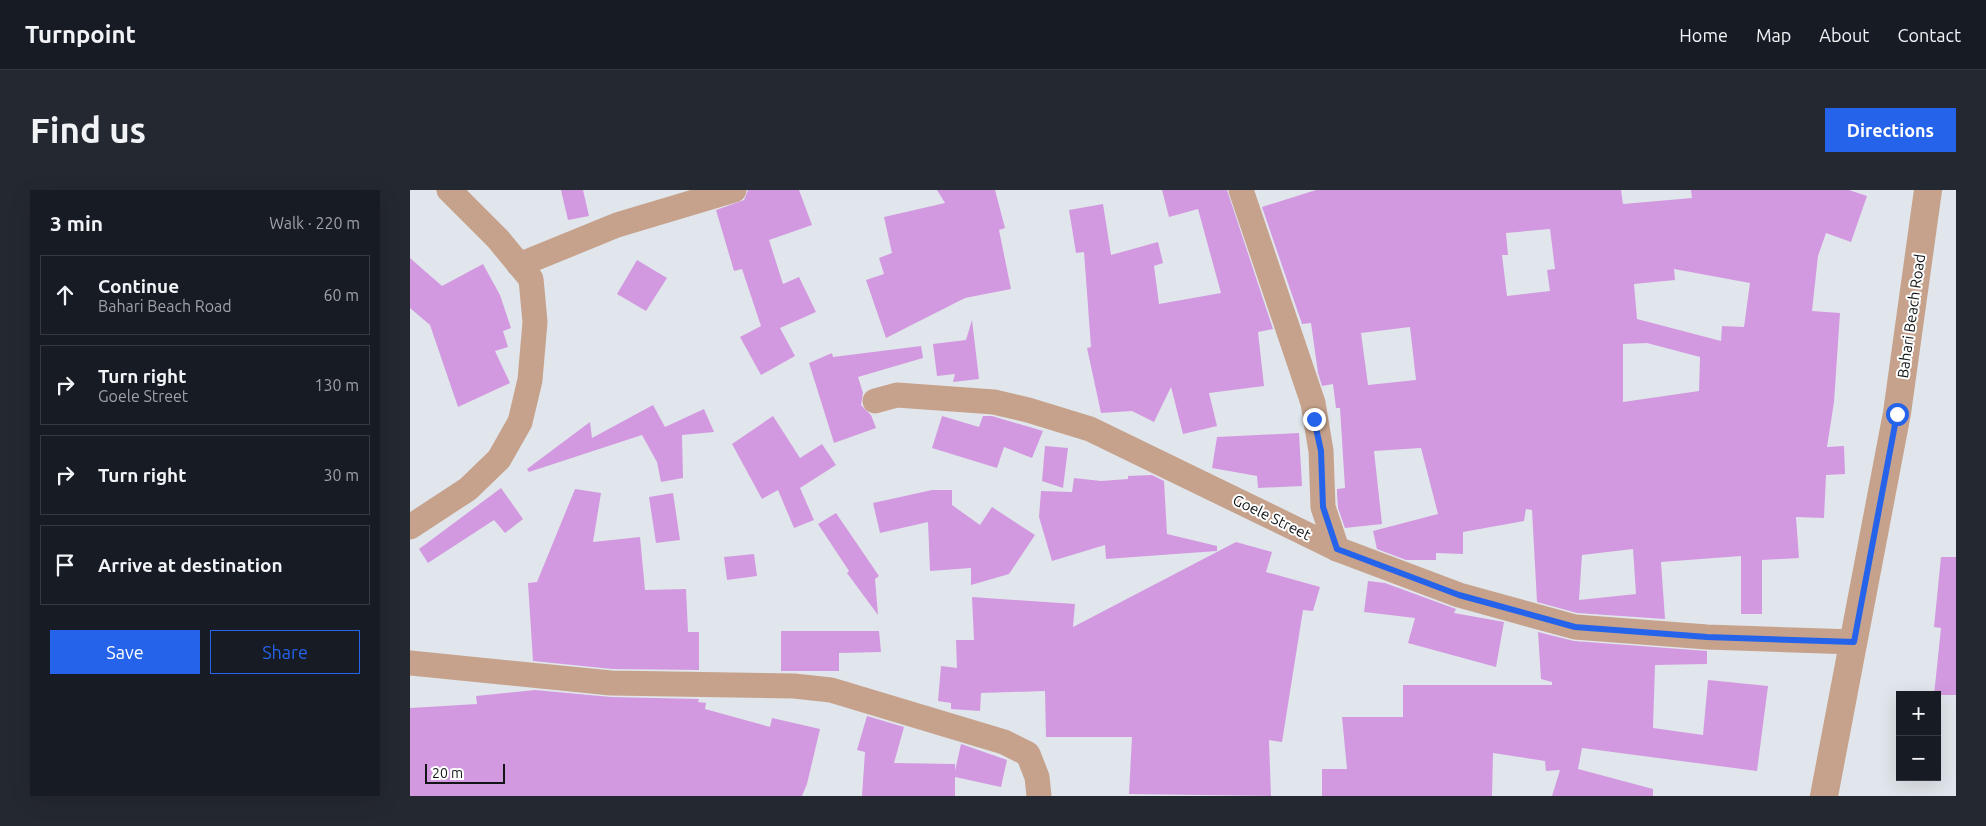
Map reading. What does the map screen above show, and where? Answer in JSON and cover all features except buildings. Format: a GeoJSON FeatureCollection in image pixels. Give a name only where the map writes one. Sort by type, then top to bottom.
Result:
{"type":"FeatureCollection","features":[{"type":"Feature","properties":{"kind":"street"},"geometry":{"type":"LineString","coordinates":[[410,527],[468,489],[499,459],[520,422],[530,380],[535,322],[531,280],[498,239],[449,190]]}},
{"type":"Feature","properties":{"kind":"street"},"geometry":{"type":"LineString","coordinates":[[519,265],[617,225],[734,190]]}},
{"type":"Feature","properties":{"kind":"street"},"geometry":{"type":"LineString","coordinates":[[1241,190],[1313,403],[1321,451],[1323,507],[1337,549]]}},
{"type":"Feature","properties":{"kind":"street","name":"Bahari Beach Road"},"geometry":{"type":"LineString","coordinates":[[1824,796],[1897,414],[1928,190]]}},
{"type":"Feature","properties":{"kind":"street","name":"Goele Street"},"geometry":{"type":"LineString","coordinates":[[875,401],[897,395],[994,402],[1081,426],[1337,549],[1459,595],[1575,627],[1707,637],[1854,642]]}},
{"type":"Feature","properties":{"kind":"street"},"geometry":{"type":"LineString","coordinates":[[410,663],[611,683],[794,686],[831,690],[1004,742],[1028,754],[1037,777],[1039,796]]}},
{"type":"Feature","properties":{"kind":"route"},"geometry":{"type":"LineString","coordinates":[[1314,419],[1321,451],[1323,507],[1337,549],[1459,595],[1575,627],[1707,637],[1854,642],[1897,414]]}}]}
